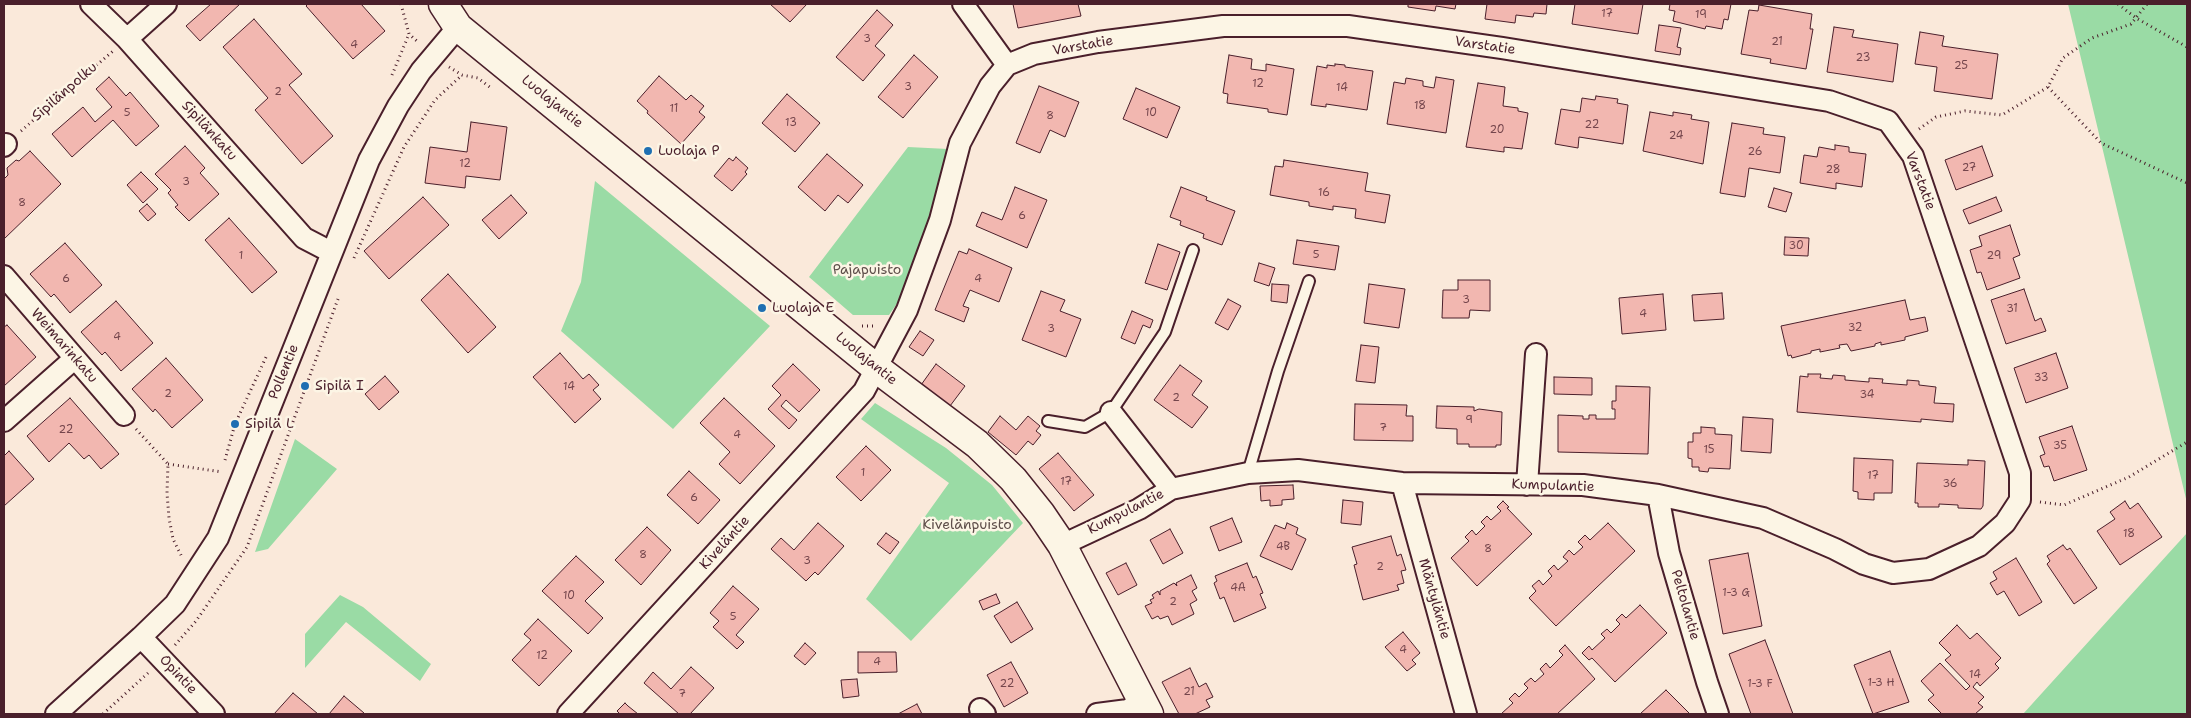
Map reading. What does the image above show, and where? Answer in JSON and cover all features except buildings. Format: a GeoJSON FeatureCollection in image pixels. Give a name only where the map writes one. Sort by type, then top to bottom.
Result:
{"type":"FeatureCollection","features":[{"type":"Feature","properties":{"kind":"main road","name":"Luolajantie"},"geometry":{"type":"LineString","coordinates":[[443,4],[458,27],[876,368],[977,444],[1012,479],[1041,514],[1062,545],[1145,707]]}},
{"type":"Feature","properties":{"kind":"street","name":"Sipilänkatu"},"geometry":{"type":"LineString","coordinates":[[91,4],[127,39],[304,238],[332,252]]}},
{"type":"Feature","properties":{"kind":"street"},"geometry":{"type":"LineString","coordinates":[[127,39],[166,4]]}},
{"type":"Feature","properties":{"kind":"street"},"geometry":{"type":"LineString","coordinates":[[963,4],[1007,65]]}},
{"type":"Feature","properties":{"kind":"street","name":"Varstatie"},"geometry":{"type":"LineString","coordinates":[[876,368],[907,310],[940,220],[960,143],[990,86],[1007,65],[1034,54],[1098,42],[1223,26],[1348,26],[1502,48],[1829,101],[1888,121],[1913,156],[2004,421],[2020,473],[2020,500]]}},
{"type":"Feature","properties":{"kind":"street","name":"Pollentie"},"geometry":{"type":"LineString","coordinates":[[56,714],[175,604],[218,538],[369,160],[398,106],[421,71],[458,27]]}},
{"type":"Feature","properties":{"kind":"street","name":"Weimarinkatu"},"geometry":{"type":"LineString","coordinates":[[4,276],[124,415]]}},
{"type":"Feature","properties":{"kind":"street"},"geometry":{"type":"LineString","coordinates":[[1527,484],[1536,354]]}},
{"type":"Feature","properties":{"kind":"street"},"geometry":{"type":"LineString","coordinates":[[4,421],[74,359]]}},
{"type":"Feature","properties":{"kind":"street","name":"Kiveläntie"},"geometry":{"type":"LineString","coordinates":[[568,714],[864,391],[876,368]]}},
{"type":"Feature","properties":{"kind":"street"},"geometry":{"type":"LineString","coordinates":[[1111,412],[1171,488]]}},
{"type":"Feature","properties":{"kind":"street","name":"Kumpulantie"},"geometry":{"type":"LineString","coordinates":[[1062,545],[1139,508],[1171,488],[1248,473],[1298,470],[1402,483],[1583,485],[1658,495],[1764,518],[1835,548],[1864,564],[1893,573],[1929,568],[1979,546],[2005,523],[2020,500]]}},
{"type":"Feature","properties":{"kind":"street","name":"Mäntyläntie"},"geometry":{"type":"LineString","coordinates":[[1402,483],[1466,714]]}},
{"type":"Feature","properties":{"kind":"street","name":"Peltolantie"},"geometry":{"type":"LineString","coordinates":[[1658,495],[1669,553],[1718,714]]}},
{"type":"Feature","properties":{"kind":"street","name":"Opintie"},"geometry":{"type":"LineString","coordinates":[[141,637],[214,714]]}},
{"type":"Feature","properties":{"kind":"street"},"geometry":{"type":"LineString","coordinates":[[1098,714],[1145,707]]}},
{"type":"Feature","properties":{"kind":"lane"},"geometry":{"type":"LineString","coordinates":[[1048,421],[1085,427],[1111,412],[1165,332],[1193,250]]}},
{"type":"Feature","properties":{"kind":"lane"},"geometry":{"type":"LineString","coordinates":[[1248,473],[1278,371],[1309,281]]}},
{"type":"Feature","properties":{"kind":"path"},"geometry":{"type":"LineString","coordinates":[[2118,4],[2136,18],[2187,46]]}},
{"type":"Feature","properties":{"kind":"path"},"geometry":{"type":"LineString","coordinates":[[1902,141],[1936,117],[1965,111],[2002,115],[2048,87],[2063,58],[2092,38],[2131,24],[2147,4]]}},
{"type":"Feature","properties":{"kind":"path","name":"Sipilänpolku"},"geometry":{"type":"LineString","coordinates":[[5,145],[127,39]]}},
{"type":"Feature","properties":{"kind":"path"},"geometry":{"type":"LineString","coordinates":[[462,75],[478,78],[492,89]]}},
{"type":"Feature","properties":{"kind":"path"},"geometry":{"type":"LineString","coordinates":[[2048,87],[2101,143],[2187,183]]}},
{"type":"Feature","properties":{"kind":"path"},"geometry":{"type":"LineString","coordinates":[[124,415],[168,464],[222,472]]}},
{"type":"Feature","properties":{"kind":"path"},"geometry":{"type":"LineString","coordinates":[[2020,500],[2064,505],[2129,477],[2187,442]]}},
{"type":"Feature","properties":{"kind":"path"},"geometry":{"type":"LineString","coordinates":[[168,464],[167,493],[173,540],[186,562]]}},
{"type":"Feature","properties":{"kind":"green space"},"geometry":{"type":"Polygon","coordinates":[[[2068,4],[2187,4],[2187,503],[2068,4]]]}},
{"type":"Feature","properties":{"kind":"green space","name":"Pajapuisto"},"geometry":{"type":"Polygon","coordinates":[[[908,147],[948,149],[929,217],[903,295],[889,315],[853,315],[809,277],[908,147]]]}},
{"type":"Feature","properties":{"kind":"green space"},"geometry":{"type":"Polygon","coordinates":[[[595,181],[770,326],[673,429],[561,331],[581,282],[595,181]]]}},
{"type":"Feature","properties":{"kind":"green space","name":"Kivelänpuisto"},"geometry":{"type":"Polygon","coordinates":[[[875,403],[946,448],[992,485],[1023,523],[911,641],[866,599],[949,483],[861,419],[875,403]]]}},
{"type":"Feature","properties":{"kind":"green space"},"geometry":{"type":"Polygon","coordinates":[[[295,439],[337,469],[268,549],[255,552],[295,439]]]}},
{"type":"Feature","properties":{"kind":"green space"},"geometry":{"type":"Polygon","coordinates":[[[2187,533],[2187,714],[2023,714],[2187,533]]]}},
{"type":"Feature","properties":{"kind":"green space"},"geometry":{"type":"Polygon","coordinates":[[[340,595],[363,607],[431,664],[420,681],[346,622],[305,668],[305,634],[340,595]]]}},
{"type":"Feature","properties":{"kind":"place","name":"Luolaja P"},"geometry":{"type":"Point","coordinates":[648,151]}},
{"type":"Feature","properties":{"kind":"place","name":"Luolaja E"},"geometry":{"type":"Point","coordinates":[762,308]}},
{"type":"Feature","properties":{"kind":"place","name":"Sipilä I"},"geometry":{"type":"Point","coordinates":[305,386]}},
{"type":"Feature","properties":{"kind":"place","name":"Sipilä L"},"geometry":{"type":"Point","coordinates":[235,424]}}]}
